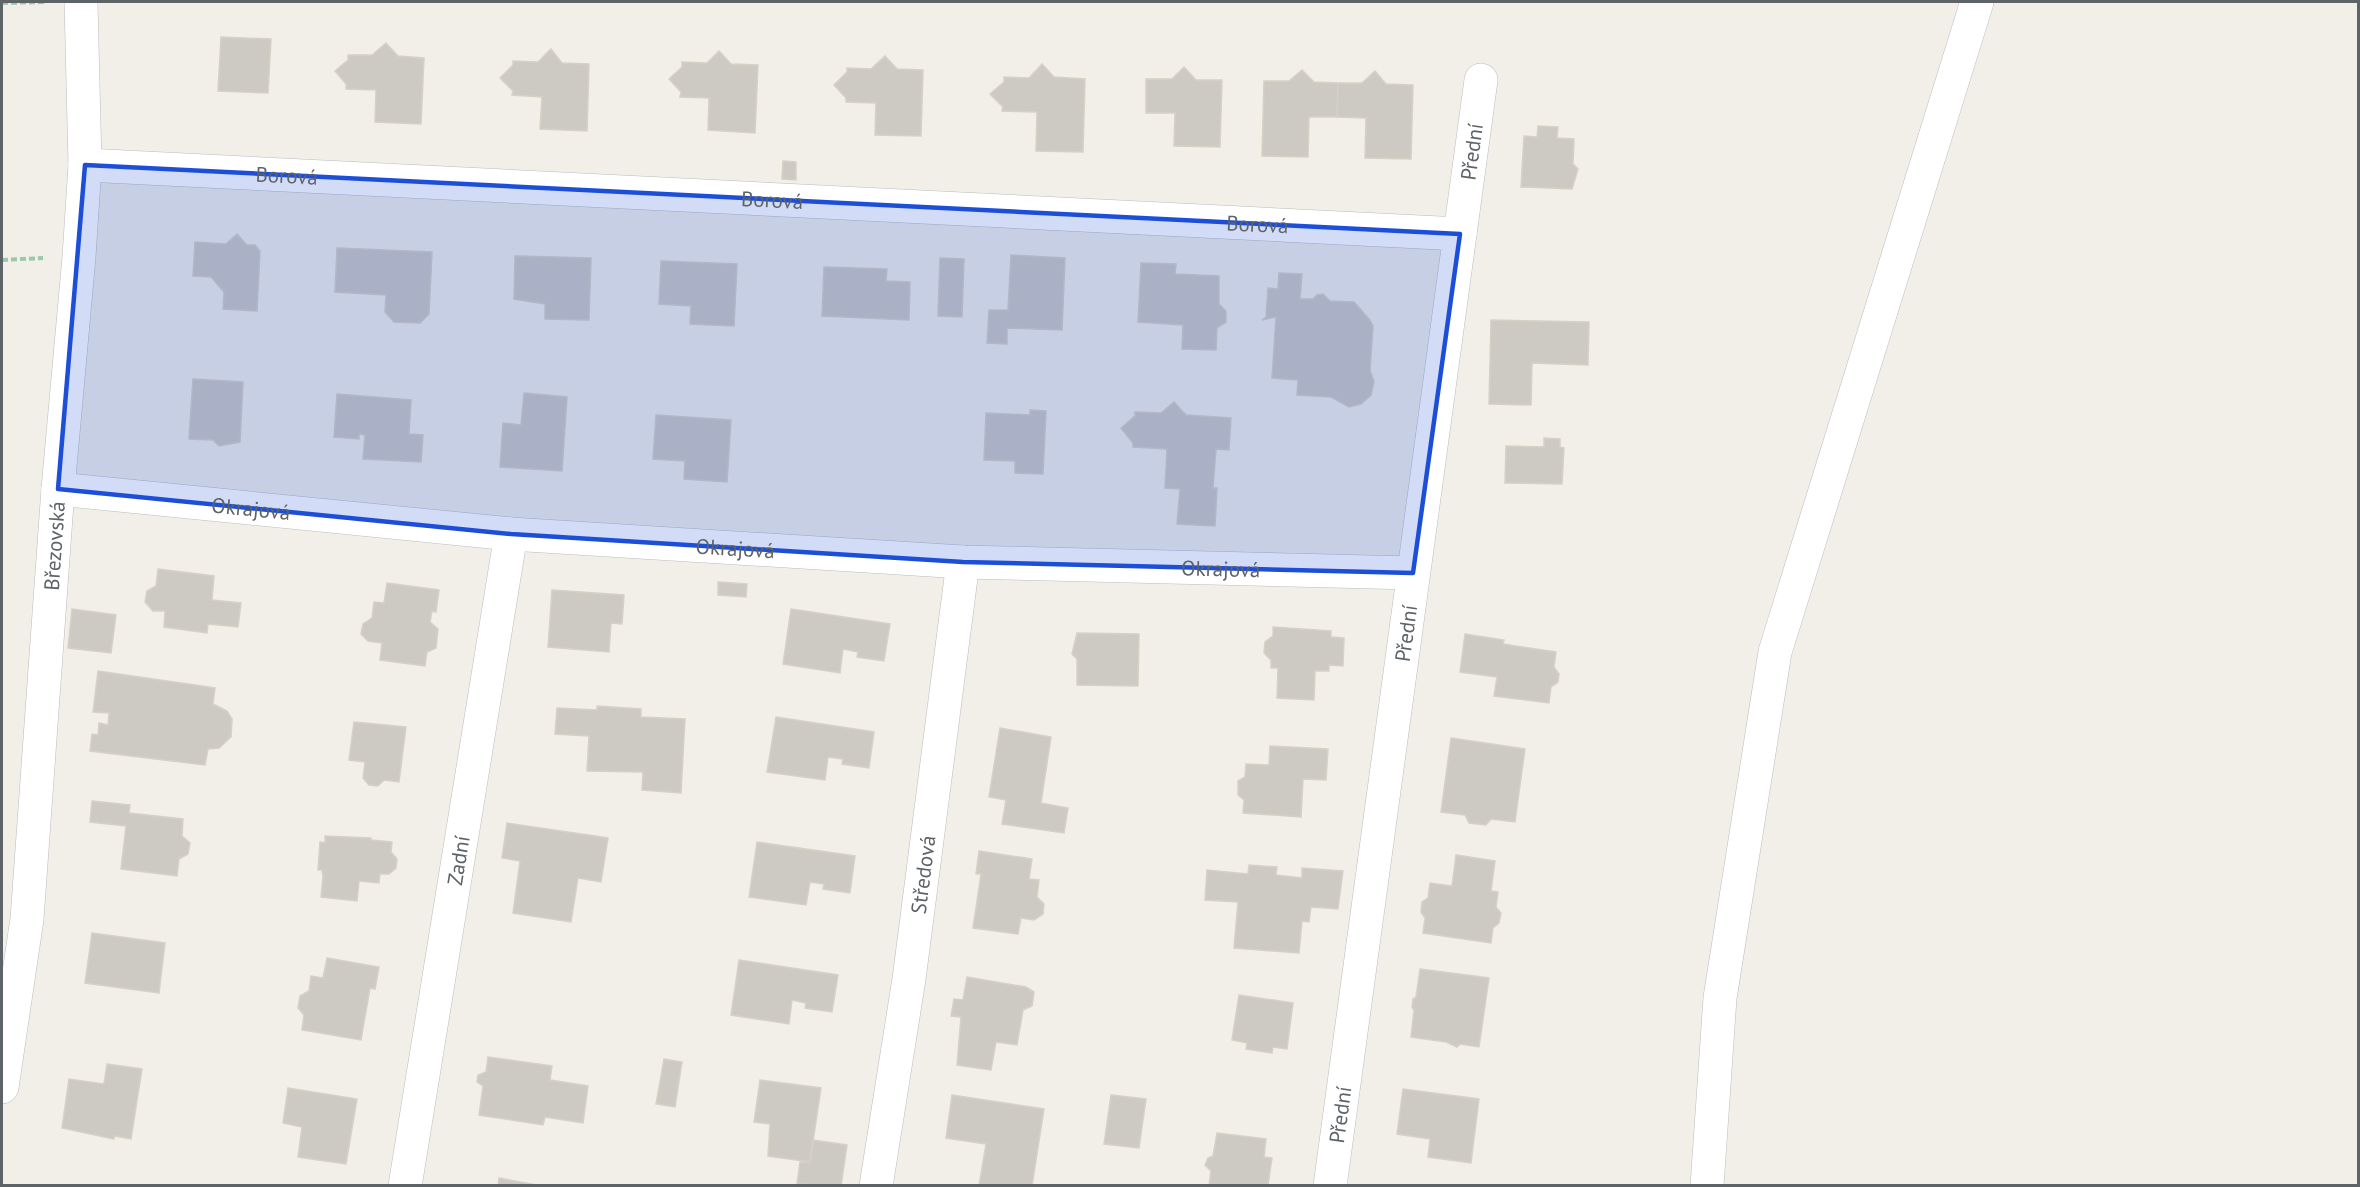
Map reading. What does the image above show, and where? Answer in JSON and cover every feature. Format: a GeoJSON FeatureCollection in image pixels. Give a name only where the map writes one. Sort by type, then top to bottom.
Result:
{"type":"FeatureCollection","features":[{"type":"Feature","properties":{"kind":"street","name":"Březovská"},"geometry":{"type":"LineString","coordinates":[[2,1087],[27,919],[58,489],[85,165],[81,2]]}},
{"type":"Feature","properties":{"kind":"street"},"geometry":{"type":"LineString","coordinates":[[1707,1185],[1720,998],[1775,652],[1977,2]]}},
{"type":"Feature","properties":{"kind":"street","name":"Přední"},"geometry":{"type":"LineString","coordinates":[[1330,1185],[1481,80]]}},
{"type":"Feature","properties":{"kind":"street","name":"Borová"},"geometry":{"type":"LineString","coordinates":[[85,165],[1460,234]]}},
{"type":"Feature","properties":{"kind":"street","name":"Okrajová"},"geometry":{"type":"LineString","coordinates":[[58,489],[511,534],[963,562],[1413,573]]}},
{"type":"Feature","properties":{"kind":"street","name":"Zadní"},"geometry":{"type":"LineString","coordinates":[[405,1185],[511,534]]}},
{"type":"Feature","properties":{"kind":"street","name":"Středová"},"geometry":{"type":"LineString","coordinates":[[876,1185],[909,979],[963,562]]}},
{"type":"Feature","properties":{"kind":"path"},"geometry":{"type":"LineString","coordinates":[[2,3],[57,2]]}},
{"type":"Feature","properties":{"kind":"highlighted area"},"geometry":{"type":"Polygon","coordinates":[[[85,165],[1460,234],[1413,573],[963,562],[511,534],[58,489],[85,165]]]}},
{"type":"Feature","properties":{"kind":"building"},"geometry":{"type":"Polygon","coordinates":[[[221,37],[271,39],[268,93],[218,91],[221,37]]]}},
{"type":"Feature","properties":{"kind":"building"},"geometry":{"type":"Polygon","coordinates":[[[386,43],[398,56],[424,58],[421,124],[375,122],[376,90],[346,89],[346,84],[335,71],[348,60],[348,55],[372,55],[386,43]]]}},
{"type":"Feature","properties":{"kind":"building"},"geometry":{"type":"Polygon","coordinates":[[[551,49],[562,63],[589,64],[587,131],[540,129],[542,97],[512,95],[513,91],[500,78],[513,65],[513,61],[538,62],[551,49]]]}},
{"type":"Feature","properties":{"kind":"building"},"geometry":{"type":"Polygon","coordinates":[[[719,51],[731,64],[758,65],[755,133],[708,130],[709,98],[680,97],[681,92],[669,79],[682,67],[682,62],[707,63],[719,51]]]}},
{"type":"Feature","properties":{"kind":"building"},"geometry":{"type":"Polygon","coordinates":[[[885,56],[897,69],[923,70],[921,136],[875,135],[876,103],[846,102],[846,98],[834,85],[847,72],[847,68],[871,69],[885,56]]]}},
{"type":"Feature","properties":{"kind":"building"},"geometry":{"type":"Polygon","coordinates":[[[1042,64],[1054,77],[1085,79],[1083,152],[1036,151],[1037,112],[1002,111],[1003,107],[990,94],[1004,82],[1004,77],[1029,78],[1042,64]]]}},
{"type":"Feature","properties":{"kind":"building"},"geometry":{"type":"Polygon","coordinates":[[[1184,67],[1196,80],[1222,80],[1220,147],[1174,146],[1175,113],[1146,113],[1146,79],[1172,79],[1184,67]]]}},
{"type":"Feature","properties":{"kind":"building"},"geometry":{"type":"Polygon","coordinates":[[[1302,70],[1314,82],[1338,83],[1337,117],[1309,117],[1308,157],[1262,156],[1264,81],[1289,81],[1302,70]]]}},
{"type":"Feature","properties":{"kind":"building"},"geometry":{"type":"Polygon","coordinates":[[[1375,71],[1386,84],[1413,85],[1411,159],[1365,158],[1366,118],[1337,117],[1338,83],[1362,83],[1375,71]]]}},
{"type":"Feature","properties":{"kind":"building"},"geometry":{"type":"Polygon","coordinates":[[[1538,126],[1558,127],[1557,138],[1574,139],[1573,164],[1578,169],[1572,189],[1521,187],[1524,136],[1537,137],[1538,126]]]}},
{"type":"Feature","properties":{"kind":"building"},"geometry":{"type":"Polygon","coordinates":[[[783,161],[796,162],[796,180],[782,179],[783,161]]]}},
{"type":"Feature","properties":{"kind":"building"},"geometry":{"type":"Polygon","coordinates":[[[237,234],[247,245],[255,245],[260,251],[257,311],[223,309],[224,292],[211,277],[193,276],[195,242],[226,244],[237,234]]]}},
{"type":"Feature","properties":{"kind":"building"},"geometry":{"type":"Polygon","coordinates":[[[337,248],[432,252],[429,314],[420,323],[394,322],[385,312],[386,295],[335,292],[337,248]]]}},
{"type":"Feature","properties":{"kind":"building"},"geometry":{"type":"Polygon","coordinates":[[[1011,255],[1065,258],[1062,330],[1007,328],[1007,344],[987,343],[989,310],[1008,310],[1011,255]]]}},
{"type":"Feature","properties":{"kind":"building"},"geometry":{"type":"Polygon","coordinates":[[[515,256],[591,258],[589,320],[545,319],[545,304],[514,299],[515,256]]]}},
{"type":"Feature","properties":{"kind":"building"},"geometry":{"type":"Polygon","coordinates":[[[940,258],[964,259],[962,317],[938,316],[940,258]]]}},
{"type":"Feature","properties":{"kind":"building"},"geometry":{"type":"Polygon","coordinates":[[[661,261],[737,264],[734,326],[690,324],[691,306],[659,304],[661,261]]]}},
{"type":"Feature","properties":{"kind":"building"},"geometry":{"type":"Polygon","coordinates":[[[1141,263],[1176,264],[1175,274],[1219,276],[1219,304],[1226,311],[1226,322],[1217,328],[1216,350],[1182,349],[1183,325],[1138,322],[1141,263]]]}},
{"type":"Feature","properties":{"kind":"building"},"geometry":{"type":"Polygon","coordinates":[[[824,267],[887,269],[886,281],[910,282],[909,320],[822,316],[824,267]]]}},
{"type":"Feature","properties":{"kind":"building"},"geometry":{"type":"Polygon","coordinates":[[[1279,273],[1302,274],[1300,299],[1313,299],[1323,294],[1330,301],[1354,302],[1369,319],[1373,326],[1370,370],[1374,382],[1371,395],[1361,404],[1349,407],[1331,397],[1297,395],[1298,380],[1272,378],[1276,317],[1262,320],[1266,317],[1268,288],[1278,289],[1279,273]]]}},
{"type":"Feature","properties":{"kind":"building"},"geometry":{"type":"Polygon","coordinates":[[[1491,320],[1589,322],[1588,365],[1532,363],[1531,405],[1489,404],[1491,320]]]}},
{"type":"Feature","properties":{"kind":"building"},"geometry":{"type":"Polygon","coordinates":[[[193,379],[243,382],[240,442],[219,446],[213,440],[189,439],[193,379]]]}},
{"type":"Feature","properties":{"kind":"building"},"geometry":{"type":"Polygon","coordinates":[[[524,393],[567,397],[562,471],[500,467],[503,423],[521,425],[524,393]]]}},
{"type":"Feature","properties":{"kind":"building"},"geometry":{"type":"Polygon","coordinates":[[[337,394],[411,400],[409,434],[423,435],[421,462],[363,459],[365,435],[359,434],[359,439],[334,437],[337,394]]]}},
{"type":"Feature","properties":{"kind":"building"},"geometry":{"type":"Polygon","coordinates":[[[1174,402],[1186,415],[1231,418],[1229,450],[1216,449],[1213,488],[1217,488],[1215,526],[1177,524],[1180,489],[1165,488],[1167,449],[1133,447],[1133,443],[1121,428],[1135,416],[1135,412],[1161,413],[1174,402]]]}},
{"type":"Feature","properties":{"kind":"building"},"geometry":{"type":"Polygon","coordinates":[[[1030,410],[1046,411],[1043,474],[1015,473],[1015,461],[984,460],[986,413],[1030,415],[1030,410]]]}},
{"type":"Feature","properties":{"kind":"building"},"geometry":{"type":"Polygon","coordinates":[[[656,415],[731,420],[727,482],[684,479],[685,461],[653,459],[656,415]]]}},
{"type":"Feature","properties":{"kind":"building"},"geometry":{"type":"Polygon","coordinates":[[[1544,438],[1560,439],[1560,447],[1564,448],[1562,484],[1505,483],[1506,446],[1544,447],[1544,438]]]}},
{"type":"Feature","properties":{"kind":"building"},"geometry":{"type":"Polygon","coordinates":[[[158,569],[214,576],[212,600],[241,603],[238,627],[208,624],[207,633],[164,627],[165,611],[153,611],[145,602],[147,591],[156,586],[158,569]]]}},
{"type":"Feature","properties":{"kind":"building"},"geometry":{"type":"Polygon","coordinates":[[[718,582],[747,584],[746,597],[718,595],[718,582]]]}},
{"type":"Feature","properties":{"kind":"building"},"geometry":{"type":"Polygon","coordinates":[[[387,583],[439,590],[436,612],[432,611],[430,622],[438,629],[436,648],[427,652],[425,666],[380,660],[382,643],[368,641],[361,634],[363,624],[372,618],[374,602],[384,603],[387,583]]]}},
{"type":"Feature","properties":{"kind":"building"},"geometry":{"type":"Polygon","coordinates":[[[552,590],[624,595],[622,624],[611,623],[609,652],[548,647],[552,590]]]}},
{"type":"Feature","properties":{"kind":"building"},"geometry":{"type":"Polygon","coordinates":[[[72,609],[116,615],[111,653],[68,648],[72,609]]]}},
{"type":"Feature","properties":{"kind":"building"},"geometry":{"type":"Polygon","coordinates":[[[791,609],[890,624],[884,661],[857,657],[858,652],[843,649],[840,673],[783,664],[791,609]]]}},
{"type":"Feature","properties":{"kind":"building"},"geometry":{"type":"Polygon","coordinates":[[[1273,627],[1331,631],[1331,637],[1344,638],[1343,666],[1329,665],[1329,671],[1315,671],[1314,700],[1277,698],[1278,668],[1271,668],[1271,660],[1264,653],[1265,642],[1273,636],[1273,627]]]}},
{"type":"Feature","properties":{"kind":"building"},"geometry":{"type":"Polygon","coordinates":[[[1077,633],[1139,634],[1138,686],[1077,685],[1077,659],[1072,654],[1077,633]]]}},
{"type":"Feature","properties":{"kind":"building"},"geometry":{"type":"Polygon","coordinates":[[[1465,634],[1504,640],[1503,644],[1556,652],[1554,667],[1559,674],[1558,682],[1551,687],[1549,703],[1494,696],[1497,677],[1460,672],[1465,634]]]}},
{"type":"Feature","properties":{"kind":"building"},"geometry":{"type":"Polygon","coordinates":[[[98,671],[215,688],[213,704],[227,711],[232,719],[231,737],[219,748],[208,749],[205,765],[90,751],[92,734],[98,735],[99,723],[108,725],[109,713],[93,712],[98,671]]]}},
{"type":"Feature","properties":{"kind":"building"},"geometry":{"type":"Polygon","coordinates":[[[597,706],[641,709],[641,717],[685,719],[681,793],[642,790],[643,772],[587,771],[589,736],[555,734],[557,708],[597,710],[597,706]]]}},
{"type":"Feature","properties":{"kind":"building"},"geometry":{"type":"Polygon","coordinates":[[[776,717],[874,732],[869,768],[842,764],[843,759],[828,757],[825,780],[767,772],[776,717]]]}},
{"type":"Feature","properties":{"kind":"building"},"geometry":{"type":"Polygon","coordinates":[[[354,722],[406,727],[399,782],[384,780],[378,786],[369,785],[363,778],[365,762],[349,760],[354,722]]]}},
{"type":"Feature","properties":{"kind":"building"},"geometry":{"type":"Polygon","coordinates":[[[1000,728],[1051,737],[1041,803],[1068,808],[1064,833],[1002,824],[1006,800],[989,797],[1000,728]]]}},
{"type":"Feature","properties":{"kind":"building"},"geometry":{"type":"Polygon","coordinates":[[[1451,738],[1525,749],[1515,822],[1491,819],[1486,825],[1469,823],[1465,815],[1441,812],[1451,738]]]}},
{"type":"Feature","properties":{"kind":"building"},"geometry":{"type":"Polygon","coordinates":[[[1270,746],[1328,749],[1326,780],[1303,779],[1301,817],[1243,813],[1244,800],[1238,795],[1238,781],[1245,777],[1246,764],[1269,765],[1270,746]]]}},
{"type":"Feature","properties":{"kind":"building"},"geometry":{"type":"Polygon","coordinates":[[[92,801],[130,805],[129,813],[183,819],[182,836],[190,843],[188,854],[179,859],[177,876],[121,869],[126,826],[90,822],[92,801]]]}},
{"type":"Feature","properties":{"kind":"building"},"geometry":{"type":"Polygon","coordinates":[[[507,823],[608,838],[601,882],[578,878],[571,922],[513,913],[520,861],[502,858],[507,823]]]}},
{"type":"Feature","properties":{"kind":"building"},"geometry":{"type":"Polygon","coordinates":[[[325,836],[371,838],[371,840],[392,842],[391,852],[397,859],[396,868],[389,874],[380,874],[379,883],[359,881],[357,901],[321,897],[323,877],[322,870],[318,870],[320,842],[325,843],[325,836]]]}},
{"type":"Feature","properties":{"kind":"building"},"geometry":{"type":"Polygon","coordinates":[[[757,842],[855,856],[850,893],[823,889],[824,884],[810,882],[806,905],[749,897],[757,842]]]}},
{"type":"Feature","properties":{"kind":"building"},"geometry":{"type":"Polygon","coordinates":[[[979,851],[1032,859],[1029,879],[1039,880],[1037,897],[1044,904],[1043,914],[1034,920],[1021,918],[1018,934],[973,928],[981,874],[976,874],[979,851]]]}},
{"type":"Feature","properties":{"kind":"building"},"geometry":{"type":"Polygon","coordinates":[[[1456,855],[1495,861],[1491,891],[1498,892],[1496,907],[1501,913],[1499,923],[1493,928],[1491,943],[1423,933],[1425,918],[1421,912],[1422,902],[1428,898],[1430,883],[1452,886],[1456,855]]]}},
{"type":"Feature","properties":{"kind":"building"},"geometry":{"type":"Polygon","coordinates":[[[1249,865],[1277,867],[1276,875],[1302,878],[1302,868],[1343,871],[1338,909],[1311,907],[1309,922],[1302,921],[1299,953],[1234,948],[1238,902],[1205,900],[1207,870],[1248,874],[1249,865]]]}},
{"type":"Feature","properties":{"kind":"building"},"geometry":{"type":"Polygon","coordinates":[[[92,933],[165,943],[159,993],[85,983],[92,933]]]}},
{"type":"Feature","properties":{"kind":"building"},"geometry":{"type":"Polygon","coordinates":[[[327,958],[379,967],[375,989],[370,988],[361,1040],[302,1030],[304,1015],[298,1008],[300,996],[309,991],[311,976],[323,978],[327,958]]]}},
{"type":"Feature","properties":{"kind":"building"},"geometry":{"type":"Polygon","coordinates":[[[739,960],[838,975],[832,1012],[805,1008],[806,1003],[792,1000],[789,1024],[731,1015],[739,960]]]}},
{"type":"Feature","properties":{"kind":"building"},"geometry":{"type":"Polygon","coordinates":[[[1420,969],[1489,978],[1479,1047],[1460,1044],[1457,1047],[1446,1042],[1411,1037],[1413,999],[1416,997],[1420,969]]]}},
{"type":"Feature","properties":{"kind":"building"},"geometry":{"type":"Polygon","coordinates":[[[967,977],[1026,987],[1034,992],[1032,1006],[1023,1010],[1017,1045],[996,1042],[991,1070],[957,1065],[961,1017],[951,1016],[954,999],[963,1000],[967,977]]]}},
{"type":"Feature","properties":{"kind":"building"},"geometry":{"type":"Polygon","coordinates":[[[1239,995],[1293,1003],[1287,1049],[1273,1047],[1272,1053],[1246,1049],[1247,1043],[1232,1040],[1239,995]]]}},
{"type":"Feature","properties":{"kind":"building"},"geometry":{"type":"Polygon","coordinates":[[[488,1057],[552,1066],[550,1080],[588,1086],[583,1123],[545,1117],[543,1125],[479,1115],[483,1086],[477,1082],[478,1075],[486,1072],[488,1057]]]}},
{"type":"Feature","properties":{"kind":"building"},"geometry":{"type":"Polygon","coordinates":[[[664,1059],[682,1062],[675,1107],[656,1104],[664,1059]]]}},
{"type":"Feature","properties":{"kind":"building"},"geometry":{"type":"Polygon","coordinates":[[[107,1064],[142,1069],[131,1139],[114,1136],[114,1139],[62,1128],[69,1079],[104,1084],[107,1064]]]}},
{"type":"Feature","properties":{"kind":"building"},"geometry":{"type":"Polygon","coordinates":[[[760,1080],[821,1088],[810,1162],[768,1156],[770,1124],[754,1122],[760,1080]]]}},
{"type":"Feature","properties":{"kind":"building"},"geometry":{"type":"Polygon","coordinates":[[[288,1088],[357,1099],[346,1164],[298,1157],[302,1127],[283,1123],[288,1088]]]}},
{"type":"Feature","properties":{"kind":"building"},"geometry":{"type":"Polygon","coordinates":[[[1403,1089],[1479,1099],[1471,1163],[1428,1157],[1430,1139],[1397,1134],[1403,1089]]]}},
{"type":"Feature","properties":{"kind":"building"},"geometry":{"type":"Polygon","coordinates":[[[952,1095],[1044,1109],[1032,1186],[979,1186],[986,1144],[946,1138],[952,1095]]]}},
{"type":"Feature","properties":{"kind":"building"},"geometry":{"type":"Polygon","coordinates":[[[1111,1095],[1146,1099],[1139,1148],[1104,1144],[1111,1095]]]}},
{"type":"Feature","properties":{"kind":"building"},"geometry":{"type":"Polygon","coordinates":[[[1217,1133],[1266,1139],[1264,1157],[1272,1158],[1268,1185],[1209,1186],[1211,1171],[1205,1165],[1208,1158],[1213,1156],[1217,1133]]]}},
{"type":"Feature","properties":{"kind":"building"},"geometry":{"type":"Polygon","coordinates":[[[813,1140],[847,1145],[841,1186],[797,1184],[800,1162],[810,1162],[813,1140]]]}},
{"type":"Feature","properties":{"kind":"building"},"geometry":{"type":"Polygon","coordinates":[[[499,1178],[542,1186],[498,1186],[499,1178]]]}}]}
